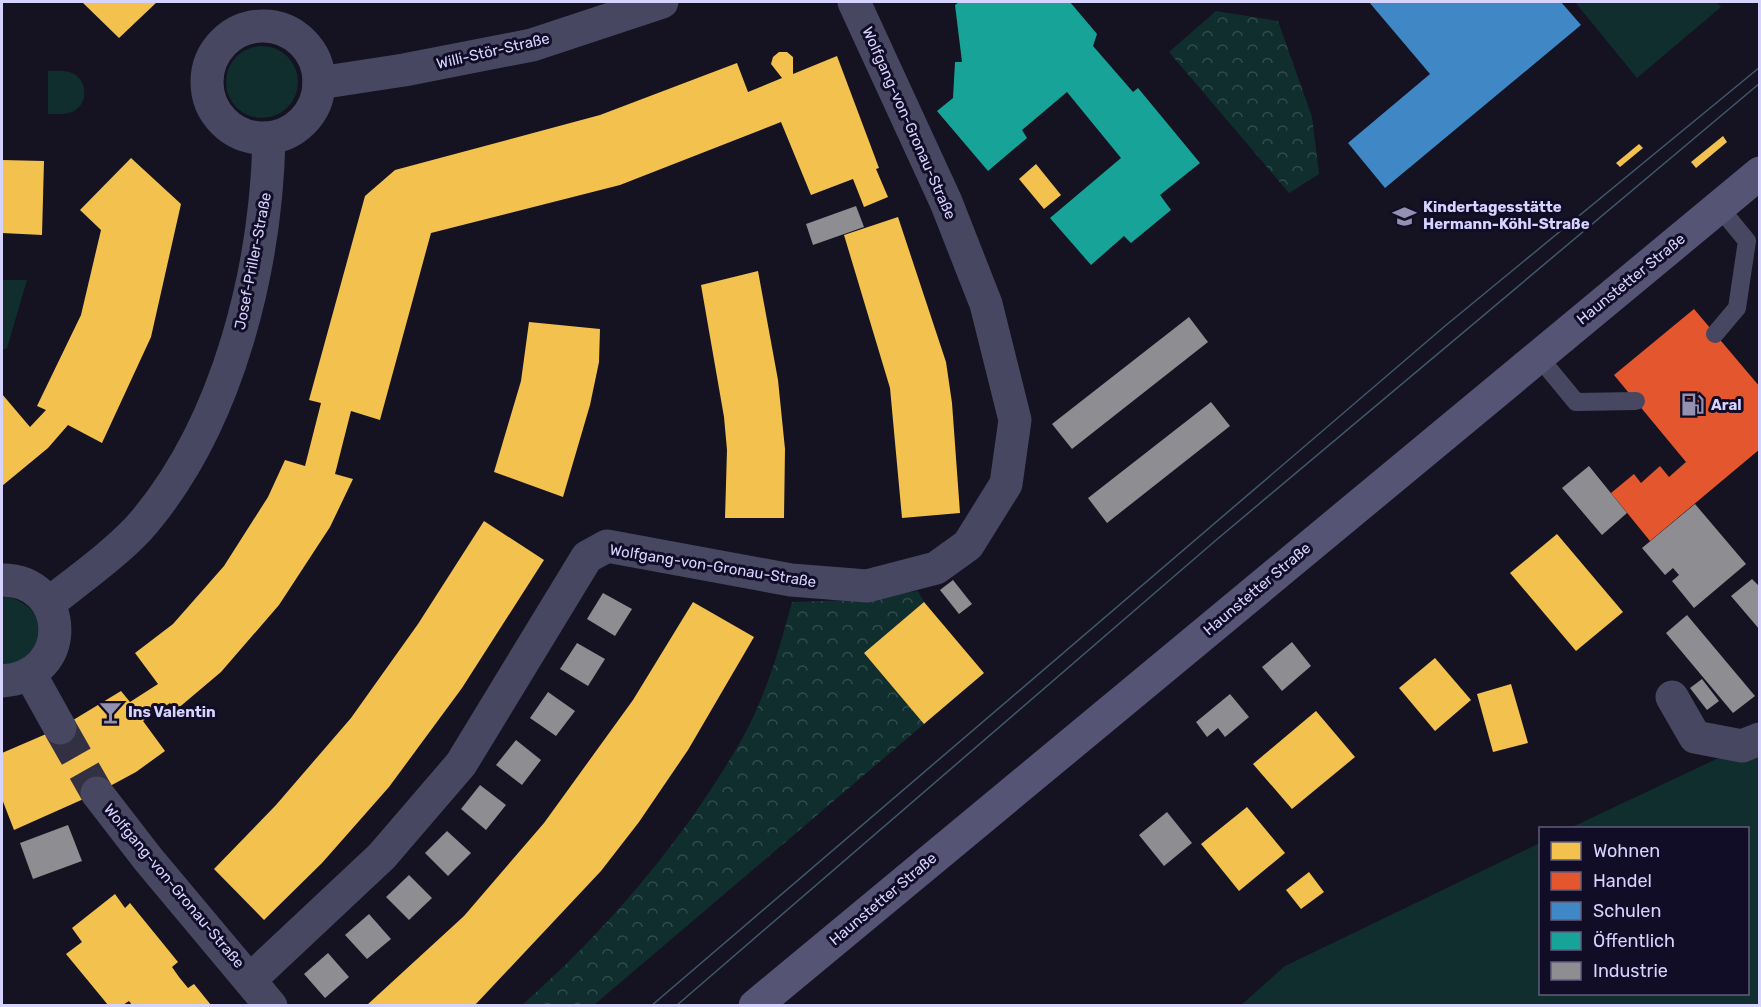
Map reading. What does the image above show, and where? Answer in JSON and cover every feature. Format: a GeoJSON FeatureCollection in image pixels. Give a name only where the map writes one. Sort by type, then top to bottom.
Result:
{"type":"FeatureCollection","features":[{"type":"Feature","properties":{"kind":"main road","name":"Haunstetter Straße"},"geometry":{"type":"LineString","coordinates":[[755,1005],[1760,173]]}},
{"type":"Feature","properties":{"kind":"street","name":"Willi-Stör-Straße"},"geometry":{"type":"LineString","coordinates":[[320,83],[404,70],[532,45],[662,2]]}},
{"type":"Feature","properties":{"kind":"street","name":"Wolfgang-von-Gronau-Straße"},"geometry":{"type":"LineString","coordinates":[[251,979],[381,856],[461,764],[587,557],[607,546],[791,580],[867,586],[936,567],[968,545],[1006,484],[1012,457],[1015,420],[986,304],[946,202],[854,2]]}},
{"type":"Feature","properties":{"kind":"street"},"geometry":{"type":"LineString","coordinates":[[253,14],[274,27],[292,34],[307,47],[316,64],[320,83],[309,116],[296,128],[269,139],[247,137],[232,130],[219,119],[210,105],[206,89],[207,72],[212,56],[223,41],[237,32],[253,14]]}},
{"type":"Feature","properties":{"kind":"street","name":"Josef-Priller-Straße"},"geometry":{"type":"LineString","coordinates":[[48,604],[144,523],[184,468],[211,413],[244,319],[268,184],[269,139]]}},
{"type":"Feature","properties":{"kind":"street"},"geometry":{"type":"LineString","coordinates":[[2,580],[27,584],[39,592],[48,604],[54,619],[53,643],[43,664],[16,677],[60,728]]}},
{"type":"Feature","properties":{"kind":"street"},"geometry":{"type":"LineString","coordinates":[[1671,697],[1695,737],[1742,746],[1760,739]]}},
{"type":"Feature","properties":{"kind":"street","name":"Wolfgang-von-Gronau-Straße"},"geometry":{"type":"LineString","coordinates":[[97,793],[148,859],[271,1005]]}},
{"type":"Feature","properties":{"kind":"lane"},"geometry":{"type":"LineString","coordinates":[[1715,334],[1737,308],[1747,241],[1719,207]]}},
{"type":"Feature","properties":{"kind":"lane"},"geometry":{"type":"LineString","coordinates":[[1538,356],[1576,402],[1636,401]]}},
{"type":"Feature","properties":{"kind":"green space"},"geometry":{"type":"Polygon","coordinates":[[[1575,2],[1716,2],[1721,7],[1637,78],[1575,2]]]}},
{"type":"Feature","properties":{"kind":"green space"},"geometry":{"type":"Polygon","coordinates":[[[1216,11],[1278,21],[1312,117],[1319,174],[1289,193],[1169,52],[1216,11]]]}},
{"type":"Feature","properties":{"kind":"green space"},"geometry":{"type":"Polygon","coordinates":[[[269,46],[288,56],[296,68],[298,82],[296,96],[288,108],[276,116],[255,118],[236,108],[228,96],[226,75],[236,56],[248,48],[269,46]]]}},
{"type":"Feature","properties":{"kind":"green space"},"geometry":{"type":"Polygon","coordinates":[[[48,71],[69,72],[81,81],[84,87],[84,98],[78,109],[66,114],[48,114],[48,71]]]}},
{"type":"Feature","properties":{"kind":"green space"},"geometry":{"type":"Polygon","coordinates":[[[2,280],[27,280],[7,348],[2,350],[2,280]]]}},
{"type":"Feature","properties":{"kind":"green space"},"geometry":{"type":"Polygon","coordinates":[[[918,591],[924,602],[864,653],[924,724],[594,1005],[521,1006],[553,977],[614,914],[670,848],[695,813],[742,739],[758,707],[777,655],[792,602],[850,600],[918,591]]]}},
{"type":"Feature","properties":{"kind":"green space"},"geometry":{"type":"Polygon","coordinates":[[[2,596],[25,604],[33,612],[40,630],[39,640],[34,649],[22,660],[2,665],[2,596]]]}},
{"type":"Feature","properties":{"kind":"green space"},"geometry":{"type":"Polygon","coordinates":[[[1759,739],[1759,1005],[1240,1006],[1285,966],[1539,843],[1539,995],[1749,995],[1749,827],[1572,827],[1759,739]]]}},
{"type":"Feature","properties":{"kind":"building: Wohnen"},"geometry":{"type":"Polygon","coordinates":[[[82,2],[157,2],[119,38],[82,2]]]}},
{"type":"Feature","properties":{"kind":"building: Wohnen"},"geometry":{"type":"Polygon","coordinates":[[[779,52],[787,52],[793,57],[793,74],[837,56],[888,197],[864,207],[853,179],[811,195],[781,122],[620,185],[431,233],[380,420],[351,411],[335,474],[353,479],[330,527],[279,605],[221,672],[176,710],[170,703],[143,721],[165,751],[136,772],[97,793],[14,830],[2,799],[2,753],[60,728],[121,691],[130,702],[158,684],[135,653],[173,624],[224,566],[268,497],[285,460],[305,466],[321,403],[309,400],[365,196],[395,170],[600,115],[737,63],[748,92],[782,78],[771,64],[773,57],[779,52]]]}},
{"type":"Feature","properties":{"kind":"building: Wohnen"},"geometry":{"type":"Polygon","coordinates":[[[1723,136],[1727,142],[1696,168],[1691,162],[1723,136]]]}},
{"type":"Feature","properties":{"kind":"building: Wohnen"},"geometry":{"type":"Polygon","coordinates":[[[1639,144],[1643,148],[1620,167],[1616,163],[1639,144]]]}},
{"type":"Feature","properties":{"kind":"building: Wohnen"},"geometry":{"type":"Polygon","coordinates":[[[131,158],[181,204],[151,337],[102,443],[68,425],[48,448],[2,486],[2,394],[30,427],[46,410],[37,406],[81,315],[101,230],[80,210],[131,158]]]}},
{"type":"Feature","properties":{"kind":"building: Wohnen"},"geometry":{"type":"Polygon","coordinates":[[[2,160],[44,161],[42,235],[2,233],[2,160]]]}},
{"type":"Feature","properties":{"kind":"building: Wohnen"},"geometry":{"type":"Polygon","coordinates":[[[1036,164],[1061,195],[1044,209],[1019,179],[1036,164]]]}},
{"type":"Feature","properties":{"kind":"building: Wohnen"},"geometry":{"type":"Polygon","coordinates":[[[898,217],[946,362],[952,403],[960,513],[902,518],[890,388],[844,235],[898,217]]]}},
{"type":"Feature","properties":{"kind":"building: Wohnen"},"geometry":{"type":"Polygon","coordinates":[[[758,271],[778,380],[785,449],[784,518],[725,518],[727,450],[724,417],[701,285],[758,271]]]}},
{"type":"Feature","properties":{"kind":"building: Wohnen"},"geometry":{"type":"Polygon","coordinates":[[[529,322],[600,329],[599,362],[590,405],[563,497],[494,472],[521,381],[529,322]]]}},
{"type":"Feature","properties":{"kind":"building: Wohnen"},"geometry":{"type":"Polygon","coordinates":[[[484,521],[544,560],[462,688],[389,787],[322,863],[264,920],[214,869],[276,805],[351,718],[418,624],[484,521]]]}},
{"type":"Feature","properties":{"kind":"building: Wohnen"},"geometry":{"type":"Polygon","coordinates":[[[1557,534],[1623,612],[1576,651],[1510,573],[1557,534]]]}},
{"type":"Feature","properties":{"kind":"building: Wohnen"},"geometry":{"type":"Polygon","coordinates":[[[693,602],[754,637],[688,750],[639,822],[601,871],[475,1005],[367,1005],[464,916],[544,823],[633,700],[693,602]]]}},
{"type":"Feature","properties":{"kind":"building: Wohnen"},"geometry":{"type":"Polygon","coordinates":[[[924,602],[984,673],[924,724],[864,653],[924,602]]]}},
{"type":"Feature","properties":{"kind":"building: Wohnen"},"geometry":{"type":"Polygon","coordinates":[[[1435,658],[1471,700],[1435,731],[1399,688],[1435,658]]]}},
{"type":"Feature","properties":{"kind":"building: Wohnen"},"geometry":{"type":"Polygon","coordinates":[[[1511,684],[1528,743],[1493,752],[1477,694],[1511,684]]]}},
{"type":"Feature","properties":{"kind":"building: Wohnen"},"geometry":{"type":"Polygon","coordinates":[[[1316,711],[1355,757],[1292,809],[1253,764],[1316,711]]]}},
{"type":"Feature","properties":{"kind":"building: Wohnen"},"geometry":{"type":"Polygon","coordinates":[[[1247,807],[1285,853],[1239,891],[1201,844],[1247,807]]]}},
{"type":"Feature","properties":{"kind":"building: Wohnen"},"geometry":{"type":"Polygon","coordinates":[[[1309,872],[1324,892],[1301,909],[1286,890],[1309,872]]]}},
{"type":"Feature","properties":{"kind":"building: Wohnen"},"geometry":{"type":"Polygon","coordinates":[[[115,894],[125,908],[130,903],[178,962],[172,967],[188,988],[194,984],[211,1005],[132,1005],[129,1001],[123,1005],[108,1005],[66,954],[82,942],[72,928],[115,894]]]}},
{"type":"Feature","properties":{"kind":"building: Handel"},"geometry":{"type":"Polygon","coordinates":[[[1694,309],[1760,387],[1760,449],[1650,541],[1611,493],[1634,474],[1641,483],[1660,466],[1669,477],[1686,462],[1614,375],[1694,309]]]}},
{"type":"Feature","properties":{"kind":"building: Schulen"},"geometry":{"type":"Polygon","coordinates":[[[1369,2],[1561,2],[1581,25],[1385,188],[1348,143],[1430,74],[1369,2]]]}},
{"type":"Feature","properties":{"kind":"building: Öffentlich"},"geometry":{"type":"Polygon","coordinates":[[[959,2],[1070,2],[1097,34],[1093,46],[1133,92],[1138,88],[1200,163],[1160,195],[1171,210],[1131,243],[1124,236],[1091,265],[1050,218],[1121,158],[1067,92],[1022,130],[1027,138],[988,171],[937,111],[953,98],[955,62],[962,62],[955,5],[959,2]]]}},
{"type":"Feature","properties":{"kind":"building: Industrie"},"geometry":{"type":"Polygon","coordinates":[[[856,206],[864,227],[813,245],[806,224],[856,206]]]}},
{"type":"Feature","properties":{"kind":"building: Industrie"},"geometry":{"type":"Polygon","coordinates":[[[1189,317],[1208,342],[1072,449],[1052,424],[1189,317]]]}},
{"type":"Feature","properties":{"kind":"building: Industrie"},"geometry":{"type":"Polygon","coordinates":[[[1211,402],[1230,426],[1107,523],[1088,498],[1211,402]]]}},
{"type":"Feature","properties":{"kind":"building: Industrie"},"geometry":{"type":"Polygon","coordinates":[[[1589,466],[1627,513],[1602,535],[1562,488],[1589,466]]]}},
{"type":"Feature","properties":{"kind":"building: Industrie"},"geometry":{"type":"Polygon","coordinates":[[[1695,504],[1746,564],[1694,608],[1672,581],[1679,575],[1673,568],[1665,575],[1642,548],[1695,504]]]}},
{"type":"Feature","properties":{"kind":"building: Industrie"},"geometry":{"type":"Polygon","coordinates":[[[1752,579],[1760,587],[1760,630],[1731,596],[1752,579]]]}},
{"type":"Feature","properties":{"kind":"building: Industrie"},"geometry":{"type":"Polygon","coordinates":[[[953,580],[972,604],[959,614],[940,590],[953,580]]]}},
{"type":"Feature","properties":{"kind":"building: Industrie"},"geometry":{"type":"Polygon","coordinates":[[[603,593],[632,609],[615,636],[587,619],[603,593]]]}},
{"type":"Feature","properties":{"kind":"building: Industrie"},"geometry":{"type":"Polygon","coordinates":[[[1687,615],[1755,696],[1733,713],[1666,633],[1687,615]]]}},
{"type":"Feature","properties":{"kind":"building: Industrie"},"geometry":{"type":"Polygon","coordinates":[[[1292,642],[1311,666],[1282,691],[1262,667],[1292,642]]]}},
{"type":"Feature","properties":{"kind":"building: Industrie"},"geometry":{"type":"Polygon","coordinates":[[[577,643],[605,659],[588,686],[560,669],[577,643]]]}},
{"type":"Feature","properties":{"kind":"building: Industrie"},"geometry":{"type":"Polygon","coordinates":[[[1702,679],[1719,701],[1707,710],[1690,688],[1702,679]]]}},
{"type":"Feature","properties":{"kind":"building: Industrie"},"geometry":{"type":"Polygon","coordinates":[[[548,692],[575,711],[556,736],[530,718],[548,692]]]}},
{"type":"Feature","properties":{"kind":"building: Industrie"},"geometry":{"type":"Polygon","coordinates":[[[1230,694],[1249,717],[1225,737],[1218,728],[1207,737],[1196,722],[1230,694]]]}},
{"type":"Feature","properties":{"kind":"building: Industrie"},"geometry":{"type":"Polygon","coordinates":[[[516,740],[541,760],[522,785],[496,765],[516,740]]]}},
{"type":"Feature","properties":{"kind":"building: Industrie"},"geometry":{"type":"Polygon","coordinates":[[[480,785],[506,805],[486,830],[461,809],[480,785]]]}},
{"type":"Feature","properties":{"kind":"building: Industrie"},"geometry":{"type":"Polygon","coordinates":[[[1167,812],[1192,843],[1164,866],[1139,835],[1167,812]]]}},
{"type":"Feature","properties":{"kind":"building: Industrie"},"geometry":{"type":"Polygon","coordinates":[[[68,825],[82,861],[33,879],[20,843],[68,825]]]}},
{"type":"Feature","properties":{"kind":"building: Industrie"},"geometry":{"type":"Polygon","coordinates":[[[447,831],[471,853],[448,876],[425,853],[447,831]]]}},
{"type":"Feature","properties":{"kind":"building: Industrie"},"geometry":{"type":"Polygon","coordinates":[[[409,875],[432,898],[409,920],[386,897],[409,875]]]}},
{"type":"Feature","properties":{"kind":"building: Industrie"},"geometry":{"type":"Polygon","coordinates":[[[369,914],[391,939],[367,959],[345,935],[369,914]]]}},
{"type":"Feature","properties":{"kind":"building: Industrie"},"geometry":{"type":"Polygon","coordinates":[[[328,953],[349,977],[325,998],[304,974],[328,953]]]}},
{"type":"Feature","properties":{"kind":"tunnel"},"geometry":{"type":"LineString","coordinates":[[60,728],[97,793]]}},
{"type":"Feature","properties":{"kind":"tram line"},"geometry":{"type":"LineString","coordinates":[[651,1006],[1445,326],[1760,67]]}},
{"type":"Feature","properties":{"kind":"tram line"},"geometry":{"type":"LineString","coordinates":[[676,1006],[1215,541],[1760,83]]}},
{"type":"Feature","properties":{"kind":"place","name":"Kindertagesstätte Hermann-Köhl-Straße"},"geometry":{"type":"Point","coordinates":[1405,216]}},
{"type":"Feature","properties":{"kind":"place","name":"Aral"},"geometry":{"type":"Point","coordinates":[1693,405]}},
{"type":"Feature","properties":{"kind":"place","name":"Ins Valentin"},"geometry":{"type":"Point","coordinates":[110,712]}}]}
